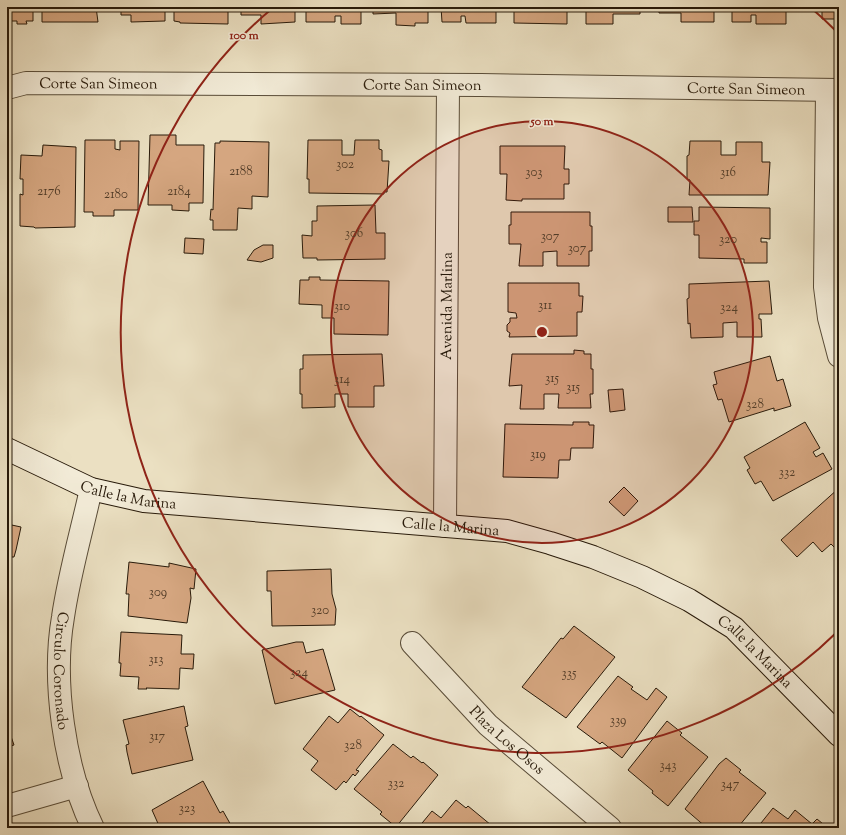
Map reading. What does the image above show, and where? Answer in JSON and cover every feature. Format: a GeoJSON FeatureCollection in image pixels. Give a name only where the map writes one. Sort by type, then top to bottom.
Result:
{"type":"FeatureCollection","features":[{"type":"Feature","properties":{"kind":"street","name":"Corte San Simeon"},"geometry":{"type":"LineString","coordinates":[[7,88],[26,83],[448,85],[833,90]]}},
{"type":"Feature","properties":{"kind":"street","name":"Avenida Marlina"},"geometry":{"type":"LineString","coordinates":[[445,526],[448,85]]}},
{"type":"Feature","properties":{"kind":"street"},"geometry":{"type":"LineString","coordinates":[[833,90],[825,287],[829,318],[839,356]]}},
{"type":"Feature","properties":{"kind":"street","name":"Calle la Marina"},"geometry":{"type":"LineString","coordinates":[[7,448],[91,489],[144,501],[507,531],[593,556],[642,577],[689,600],[734,628],[839,735]]}},
{"type":"Feature","properties":{"kind":"street","name":"Circulo Coronado"},"geometry":{"type":"LineString","coordinates":[[91,489],[62,617],[60,656],[61,708],[67,748],[77,786],[93,828]]}},
{"type":"Feature","properties":{"kind":"street","name":"Plaza Los Osos"},"geometry":{"type":"LineString","coordinates":[[412,644],[488,725],[610,828]]}},
{"type":"Feature","properties":{"kind":"street"},"geometry":{"type":"LineString","coordinates":[[7,806],[77,786]]}},
{"type":"Feature","properties":{"kind":"building"},"geometry":{"type":"Polygon","coordinates":[[[7,7],[33,7],[33,21],[26,21],[27,24],[17,24],[17,21],[7,21],[7,7]]]}},
{"type":"Feature","properties":{"kind":"building"},"geometry":{"type":"Polygon","coordinates":[[[42,7],[96,7],[98,22],[42,22],[42,7]]]}},
{"type":"Feature","properties":{"kind":"building"},"geometry":{"type":"Polygon","coordinates":[[[111,7],[165,7],[165,21],[131,22],[131,15],[121,15],[121,11],[111,11],[111,7]]]}},
{"type":"Feature","properties":{"kind":"building"},"geometry":{"type":"Polygon","coordinates":[[[174,7],[228,7],[228,24],[180,23],[174,21],[174,7]]]}},
{"type":"Feature","properties":{"kind":"building"},"geometry":{"type":"Polygon","coordinates":[[[241,7],[295,7],[295,22],[261,24],[261,15],[241,15],[241,7]]]}},
{"type":"Feature","properties":{"kind":"building"},"geometry":{"type":"Polygon","coordinates":[[[306,7],[361,7],[361,24],[341,24],[341,16],[335,16],[335,22],[306,22],[306,7]]]}},
{"type":"Feature","properties":{"kind":"building"},"geometry":{"type":"Polygon","coordinates":[[[373,7],[428,7],[428,23],[415,23],[415,26],[396,25],[396,13],[373,14],[373,7]]]}},
{"type":"Feature","properties":{"kind":"building"},"geometry":{"type":"Polygon","coordinates":[[[441,7],[496,7],[496,23],[466,23],[465,16],[461,16],[461,22],[442,22],[441,7]]]}},
{"type":"Feature","properties":{"kind":"building"},"geometry":{"type":"Polygon","coordinates":[[[514,7],[567,7],[567,24],[514,23],[514,7]]]}},
{"type":"Feature","properties":{"kind":"building"},"geometry":{"type":"Polygon","coordinates":[[[586,7],[640,7],[640,14],[613,14],[613,24],[586,24],[586,7]]]}},
{"type":"Feature","properties":{"kind":"building"},"geometry":{"type":"Polygon","coordinates":[[[659,7],[714,7],[714,22],[681,22],[681,13],[659,13],[659,7]]]}},
{"type":"Feature","properties":{"kind":"building"},"geometry":{"type":"Polygon","coordinates":[[[732,7],[786,7],[786,24],[756,24],[756,15],[751,15],[751,22],[732,22],[732,7]]]}},
{"type":"Feature","properties":{"kind":"building"},"geometry":{"type":"Polygon","coordinates":[[[801,7],[839,7],[839,19],[822,19],[822,11],[801,11],[801,7]]]}},
{"type":"Feature","properties":{"kind":"building"},"geometry":{"type":"Polygon","coordinates":[[[150,135],[176,135],[176,145],[204,145],[203,203],[189,203],[189,211],[172,210],[172,205],[148,205],[150,135]]]}},
{"type":"Feature","properties":{"kind":"building"},"geometry":{"type":"Polygon","coordinates":[[[85,140],[115,140],[115,149],[120,150],[120,141],[139,141],[138,210],[114,210],[114,216],[93,216],[93,212],[84,212],[85,140]]]}},
{"type":"Feature","properties":{"kind":"building"},"geometry":{"type":"Polygon","coordinates":[[[308,140],[342,140],[342,155],[354,155],[355,140],[379,140],[379,149],[382,150],[382,161],[389,161],[387,192],[384,192],[384,194],[309,193],[309,179],[307,179],[308,140]]]}},
{"type":"Feature","properties":{"kind":"building"},"geometry":{"type":"Polygon","coordinates":[[[220,141],[269,142],[268,197],[252,196],[252,209],[238,208],[237,230],[213,230],[213,220],[210,220],[211,209],[213,210],[215,143],[220,143],[220,141]]]}},
{"type":"Feature","properties":{"kind":"building"},"geometry":{"type":"Polygon","coordinates":[[[690,141],[721,141],[721,155],[736,155],[736,142],[762,142],[762,162],[770,162],[768,195],[689,195],[690,180],[687,179],[687,156],[689,155],[690,141]]]}},
{"type":"Feature","properties":{"kind":"building"},"geometry":{"type":"Polygon","coordinates":[[[43,145],[76,147],[75,227],[35,228],[20,226],[20,194],[23,195],[23,179],[20,179],[21,155],[42,156],[43,145]]]}},
{"type":"Feature","properties":{"kind":"building"},"geometry":{"type":"Polygon","coordinates":[[[500,146],[565,146],[564,169],[569,169],[569,184],[564,184],[564,199],[522,199],[522,201],[506,200],[507,174],[500,174],[500,146]]]}},
{"type":"Feature","properties":{"kind":"building"},"geometry":{"type":"Polygon","coordinates":[[[375,205],[376,233],[385,233],[385,259],[317,260],[317,258],[303,258],[302,235],[312,236],[312,221],[317,221],[317,206],[375,205]]]}},
{"type":"Feature","properties":{"kind":"building"},"geometry":{"type":"Polygon","coordinates":[[[668,207],[692,207],[693,222],[668,222],[668,207]]]}},
{"type":"Feature","properties":{"kind":"building"},"geometry":{"type":"Polygon","coordinates":[[[699,207],[770,208],[770,239],[761,238],[761,242],[767,242],[767,263],[744,263],[744,259],[699,258],[699,235],[694,235],[694,221],[699,221],[699,207]]]}},
{"type":"Feature","properties":{"kind":"building"},"geometry":{"type":"Polygon","coordinates":[[[511,212],[590,212],[590,226],[592,226],[592,251],[589,251],[589,266],[557,266],[557,251],[543,252],[543,266],[519,266],[521,244],[509,244],[511,212]]]}},
{"type":"Feature","properties":{"kind":"building"},"geometry":{"type":"Polygon","coordinates":[[[185,238],[204,239],[203,254],[184,253],[185,238]]]}},
{"type":"Feature","properties":{"kind":"building"},"geometry":{"type":"Polygon","coordinates":[[[263,245],[273,245],[273,258],[261,262],[247,260],[254,250],[263,245]]]}},
{"type":"Feature","properties":{"kind":"building"},"geometry":{"type":"Polygon","coordinates":[[[309,277],[320,277],[320,280],[389,281],[388,335],[334,334],[334,318],[322,318],[322,305],[299,304],[300,280],[309,280],[309,277]]]}},
{"type":"Feature","properties":{"kind":"building"},"geometry":{"type":"Polygon","coordinates":[[[769,281],[772,314],[759,314],[759,319],[761,319],[762,337],[737,337],[737,322],[723,323],[723,337],[691,338],[690,323],[688,324],[687,299],[689,298],[689,284],[769,281]]]}},
{"type":"Feature","properties":{"kind":"building"},"geometry":{"type":"Polygon","coordinates":[[[508,283],[579,283],[579,296],[583,296],[582,312],[577,312],[577,336],[509,337],[510,333],[507,331],[507,325],[510,322],[510,318],[517,318],[516,313],[508,312],[508,283]]]}},
{"type":"Feature","properties":{"kind":"building"},"geometry":{"type":"Polygon","coordinates":[[[574,350],[584,351],[584,354],[591,354],[591,369],[593,369],[593,394],[590,394],[591,408],[558,408],[559,394],[544,394],[544,409],[520,409],[522,385],[509,386],[512,354],[574,354],[574,350]]]}},
{"type":"Feature","properties":{"kind":"building"},"geometry":{"type":"Polygon","coordinates":[[[382,354],[384,386],[374,386],[374,407],[348,407],[348,394],[335,394],[335,407],[302,408],[302,394],[300,394],[300,369],[303,369],[303,355],[382,354]]]}},
{"type":"Feature","properties":{"kind":"building"},"geometry":{"type":"Polygon","coordinates":[[[770,356],[777,381],[783,379],[791,406],[774,411],[774,408],[729,422],[722,399],[718,400],[713,385],[717,384],[714,372],[770,356]]]}},
{"type":"Feature","properties":{"kind":"building"},"geometry":{"type":"Polygon","coordinates":[[[623,389],[625,410],[610,412],[608,390],[623,389]]]}},
{"type":"Feature","properties":{"kind":"building"},"geometry":{"type":"Polygon","coordinates":[[[573,422],[589,422],[589,425],[594,425],[593,448],[571,448],[570,460],[559,460],[558,478],[503,477],[505,424],[573,425],[573,422]]]}},
{"type":"Feature","properties":{"kind":"building"},"geometry":{"type":"Polygon","coordinates":[[[805,422],[820,448],[813,452],[816,457],[823,453],[832,469],[773,501],[761,481],[755,484],[747,470],[750,468],[744,457],[805,422]]]}},
{"type":"Feature","properties":{"kind":"building"},"geometry":{"type":"Polygon","coordinates":[[[624,487],[638,501],[624,516],[609,502],[624,487]]]}},
{"type":"Feature","properties":{"kind":"building"},"geometry":{"type":"Polygon","coordinates":[[[839,488],[839,552],[831,544],[822,552],[813,542],[797,557],[781,540],[839,488]]]}},
{"type":"Feature","properties":{"kind":"building"},"geometry":{"type":"Polygon","coordinates":[[[7,524],[21,527],[14,557],[11,557],[7,579],[7,524]]]}},
{"type":"Feature","properties":{"kind":"building"},"geometry":{"type":"Polygon","coordinates":[[[129,562],[169,567],[169,563],[196,569],[194,589],[190,588],[191,598],[187,623],[128,616],[129,594],[126,594],[129,562]]]}},
{"type":"Feature","properties":{"kind":"building"},"geometry":{"type":"Polygon","coordinates":[[[331,569],[332,594],[336,609],[335,625],[272,626],[271,591],[267,591],[267,571],[331,569]]]}},
{"type":"Feature","properties":{"kind":"building"},"geometry":{"type":"Polygon","coordinates":[[[574,626],[615,657],[566,718],[522,687],[561,638],[563,639],[574,626]]]}},
{"type":"Feature","properties":{"kind":"building"},"geometry":{"type":"Polygon","coordinates":[[[121,632],[182,635],[181,654],[194,654],[193,669],[180,668],[179,689],[138,689],[139,677],[120,676],[121,663],[119,663],[121,632]]]}},
{"type":"Feature","properties":{"kind":"building"},"geometry":{"type":"Polygon","coordinates":[[[296,642],[303,642],[306,653],[323,649],[335,690],[275,704],[262,650],[296,642]]]}},
{"type":"Feature","properties":{"kind":"building"},"geometry":{"type":"Polygon","coordinates":[[[618,676],[633,687],[631,689],[647,700],[656,688],[667,697],[622,758],[602,742],[600,744],[577,727],[618,676]]]}},
{"type":"Feature","properties":{"kind":"building"},"geometry":{"type":"Polygon","coordinates":[[[184,706],[188,726],[185,727],[193,760],[132,774],[126,745],[129,744],[123,720],[184,706]]]}},
{"type":"Feature","properties":{"kind":"building"},"geometry":{"type":"Polygon","coordinates":[[[350,709],[384,735],[356,770],[359,771],[355,776],[353,774],[346,783],[344,781],[336,790],[311,770],[318,761],[303,749],[329,716],[338,723],[350,709]]]}},
{"type":"Feature","properties":{"kind":"building"},"geometry":{"type":"Polygon","coordinates":[[[667,721],[682,733],[680,735],[708,757],[668,806],[628,770],[667,721]]]}},
{"type":"Feature","properties":{"kind":"building"},"geometry":{"type":"Polygon","coordinates":[[[7,725],[14,745],[7,747],[7,725]]]}},
{"type":"Feature","properties":{"kind":"building"},"geometry":{"type":"Polygon","coordinates":[[[393,744],[411,758],[413,756],[422,763],[423,762],[438,775],[396,827],[380,814],[382,812],[354,789],[393,744]]]}},
{"type":"Feature","properties":{"kind":"building"},"geometry":{"type":"Polygon","coordinates":[[[726,758],[741,770],[739,772],[766,793],[739,826],[740,828],[714,828],[711,825],[707,828],[685,809],[719,764],[726,758]]]}},
{"type":"Feature","properties":{"kind":"building"},"geometry":{"type":"Polygon","coordinates":[[[203,781],[220,813],[223,811],[232,827],[160,828],[152,810],[203,781]]]}},
{"type":"Feature","properties":{"kind":"building"},"geometry":{"type":"Polygon","coordinates":[[[456,800],[466,808],[468,806],[491,825],[489,828],[418,828],[432,811],[441,818],[456,800]]]}},
{"type":"Feature","properties":{"kind":"building"},"geometry":{"type":"Polygon","coordinates":[[[773,808],[788,819],[795,810],[812,824],[817,819],[828,828],[757,828],[773,808]]]}}]}
